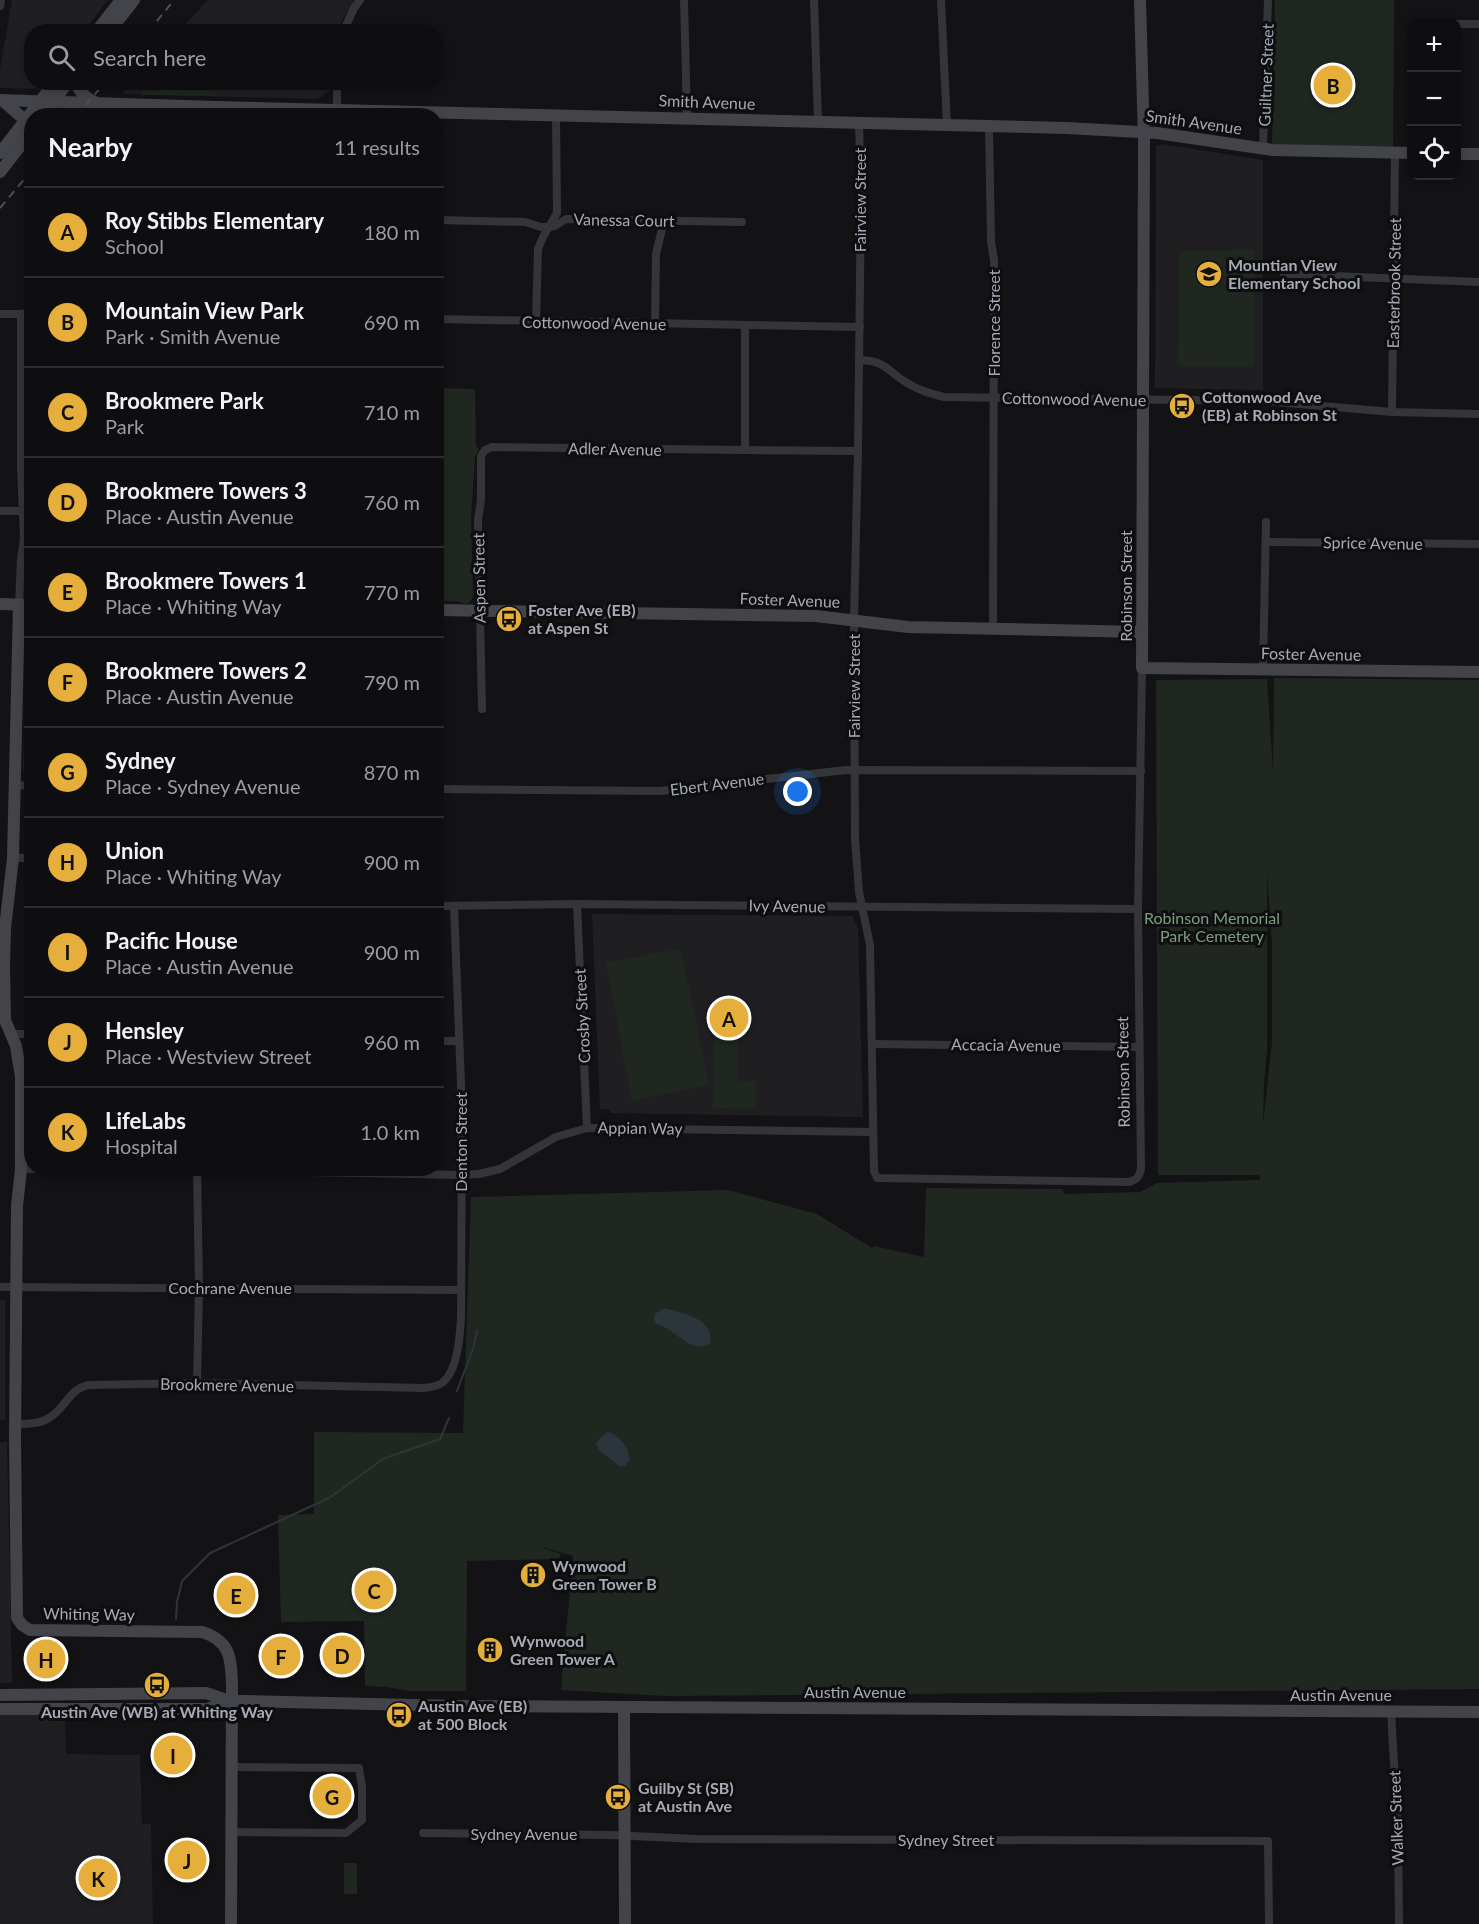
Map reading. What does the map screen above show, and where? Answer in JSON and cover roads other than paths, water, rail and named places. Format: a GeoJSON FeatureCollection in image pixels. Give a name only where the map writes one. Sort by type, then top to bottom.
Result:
{"type":"FeatureCollection","features":[{"type":"Feature","properties":{"kind":"street"},"geometry":{"type":"LineString","coordinates":[[0,6],[1,0]]}},
{"type":"Feature","properties":{"kind":"street"},"geometry":{"type":"LineString","coordinates":[[102,24],[121,0]]}},
{"type":"Feature","properties":{"kind":"street"},"geometry":{"type":"LineString","coordinates":[[115,24],[134,0]]}},
{"type":"Feature","properties":{"kind":"street"},"geometry":{"type":"LineString","coordinates":[[347,24],[360,0]]}},
{"type":"Feature","properties":{"kind":"street"},"geometry":{"type":"LineString","coordinates":[[684,0],[687,117]]}},
{"type":"Feature","properties":{"kind":"street"},"geometry":{"type":"LineString","coordinates":[[814,0],[818,121]]}},
{"type":"Feature","properties":{"kind":"street"},"geometry":{"type":"LineString","coordinates":[[941,0],[947,125]]}},
{"type":"Feature","properties":{"kind":"street","name":"Robinson Street"},"geometry":{"type":"LineString","coordinates":[[875,1176],[882,1179],[1129,1182],[1138,1178],[1140,1172],[1138,909],[1142,668],[1144,132],[1140,0]]}},
{"type":"Feature","properties":{"kind":"street","name":"Guiltner Street"},"geometry":{"type":"LineString","coordinates":[[1263,149],[1268,0]]}},
{"type":"Feature","properties":{"kind":"street"},"geometry":{"type":"LineString","coordinates":[[1461,24],[1479,24]]}},
{"type":"Feature","properties":{"kind":"street"},"geometry":{"type":"LineString","coordinates":[[36,108],[49,90]]}},
{"type":"Feature","properties":{"kind":"street"},"geometry":{"type":"LineString","coordinates":[[49,108],[62,90]]}},
{"type":"Feature","properties":{"kind":"street"},"geometry":{"type":"LineString","coordinates":[[79,90],[98,104]]}},
{"type":"Feature","properties":{"kind":"street"},"geometry":{"type":"LineString","coordinates":[[337,90],[337,108]]}},
{"type":"Feature","properties":{"kind":"street"},"geometry":{"type":"LineString","coordinates":[[1,100],[24,121]]}},
{"type":"Feature","properties":{"kind":"street","name":"Smith Avenue"},"geometry":{"type":"LineString","coordinates":[[1,100],[289,108]]}},
{"type":"Feature","properties":{"kind":"street","name":"Smith Avenue"},"geometry":{"type":"LineString","coordinates":[[444,112],[1067,128],[1144,132],[1263,149],[1407,153]]}},
{"type":"Feature","properties":{"kind":"street"},"geometry":{"type":"LineString","coordinates":[[536,321],[538,249],[557,213],[556,115]]}},
{"type":"Feature","properties":{"kind":"street","name":"Fairview Street"},"geometry":{"type":"LineString","coordinates":[[859,122],[861,194],[854,620],[855,852],[859,892],[870,945],[875,1176]]}},
{"type":"Feature","properties":{"kind":"street","name":"Florence Street"},"geometry":{"type":"LineString","coordinates":[[989,127],[991,241],[994,260],[993,628]]}},
{"type":"Feature","properties":{"kind":"street"},"geometry":{"type":"LineString","coordinates":[[0,153],[24,129]]}},
{"type":"Feature","properties":{"kind":"street"},"geometry":{"type":"LineString","coordinates":[[0,172],[24,132]]}},
{"type":"Feature","properties":{"kind":"street","name":"Easterbrook Street"},"geometry":{"type":"LineString","coordinates":[[1392,412],[1395,153]]}},
{"type":"Feature","properties":{"kind":"street"},"geometry":{"type":"LineString","coordinates":[[1461,154],[1479,154]]}},
{"type":"Feature","properties":{"kind":"street","name":"Vanessa Court"},"geometry":{"type":"LineString","coordinates":[[444,220],[525,222],[541,227],[555,226],[566,219],[742,222]]}},
{"type":"Feature","properties":{"kind":"street"},"geometry":{"type":"LineString","coordinates":[[655,324],[656,254],[664,221]]}},
{"type":"Feature","properties":{"kind":"street"},"geometry":{"type":"LineString","coordinates":[[1284,274],[1479,282]]}},
{"type":"Feature","properties":{"kind":"street"},"geometry":{"type":"LineString","coordinates":[[0,314],[24,313]]}},
{"type":"Feature","properties":{"kind":"street","name":"Whiting Way"},"geometry":{"type":"LineString","coordinates":[[21,314],[21,468],[24,538],[21,559],[24,594]]}},
{"type":"Feature","properties":{"kind":"street","name":"Cottonwood Avenue"},"geometry":{"type":"LineString","coordinates":[[444,319],[860,327]]}},
{"type":"Feature","properties":{"kind":"street"},"geometry":{"type":"LineString","coordinates":[[744,450],[745,326]]}},
{"type":"Feature","properties":{"kind":"street","name":"Cottonwood Avenue"},"geometry":{"type":"LineString","coordinates":[[860,360],[875,360],[908,384],[944,397],[1265,401],[1392,412],[1479,414]]}},
{"type":"Feature","properties":{"kind":"street","name":"Adler Avenue"},"geometry":{"type":"LineString","coordinates":[[485,450],[492,447],[858,451]]}},
{"type":"Feature","properties":{"kind":"street","name":"Aspen Street"},"geometry":{"type":"LineString","coordinates":[[482,709],[478,520],[481,501],[481,456],[485,450]]}},
{"type":"Feature","properties":{"kind":"street"},"geometry":{"type":"LineString","coordinates":[[0,511],[23,511]]}},
{"type":"Feature","properties":{"kind":"street"},"geometry":{"type":"LineString","coordinates":[[1263,670],[1266,522]]}},
{"type":"Feature","properties":{"kind":"street","name":"Sprice Avenue"},"geometry":{"type":"LineString","coordinates":[[1266,542],[1479,544]]}},
{"type":"Feature","properties":{"kind":"street"},"geometry":{"type":"LineString","coordinates":[[0,604],[24,605]]}},
{"type":"Feature","properties":{"kind":"street","name":"Foster Avenue"},"geometry":{"type":"LineString","coordinates":[[444,610],[806,616],[908,627],[1142,632]]}},
{"type":"Feature","properties":{"kind":"street","name":"Whiting Way"},"geometry":{"type":"LineString","coordinates":[[24,621],[14,785],[13,858],[4,966],[5,1020],[16,1046],[21,1077],[21,1169],[17,1206],[16,1612],[20,1623],[30,1630],[209,1634],[223,1644],[230,1657],[232,1701]]}},
{"type":"Feature","properties":{"kind":"street","name":"Foster Avenue"},"geometry":{"type":"LineString","coordinates":[[1142,668],[1479,672]]}},
{"type":"Feature","properties":{"kind":"street","name":"Ebert Avenue"},"geometry":{"type":"LineString","coordinates":[[444,789],[660,791],[854,770],[1141,771]]}},
{"type":"Feature","properties":{"kind":"street"},"geometry":{"type":"LineString","coordinates":[[14,785],[24,786]]}},
{"type":"Feature","properties":{"kind":"street"},"geometry":{"type":"LineString","coordinates":[[13,858],[24,858]]}},
{"type":"Feature","properties":{"kind":"street","name":"Ivy Avenue"},"geometry":{"type":"LineString","coordinates":[[444,906],[577,904],[1138,909]]}},
{"type":"Feature","properties":{"kind":"street","name":"Crosby Street"},"geometry":{"type":"LineString","coordinates":[[577,904],[587,1128]]}},
{"type":"Feature","properties":{"kind":"street","name":"Denton Street"},"geometry":{"type":"LineString","coordinates":[[448,1376],[458,1345],[461,1317],[462,1175],[454,906]]}},
{"type":"Feature","properties":{"kind":"street"},"geometry":{"type":"LineString","coordinates":[[10,1034],[24,1034]]}},
{"type":"Feature","properties":{"kind":"street"},"geometry":{"type":"LineString","coordinates":[[444,1041],[459,1041]]}},
{"type":"Feature","properties":{"kind":"street","name":"Accacia Avenue"},"geometry":{"type":"LineString","coordinates":[[872,1044],[1139,1047]]}},
{"type":"Feature","properties":{"kind":"street","name":"Appian Way"},"geometry":{"type":"LineString","coordinates":[[444,1175],[462,1175],[501,1169],[556,1137],[587,1128],[873,1132]]}},
{"type":"Feature","properties":{"kind":"street"},"geometry":{"type":"LineString","coordinates":[[197,1176],[199,1288],[197,1383]]}},
{"type":"Feature","properties":{"kind":"street","name":"Cochrane Avenue"},"geometry":{"type":"LineString","coordinates":[[0,1287],[461,1290]]}},
{"type":"Feature","properties":{"kind":"street","name":"Brookmere Avenue"},"geometry":{"type":"LineString","coordinates":[[16,1424],[38,1423],[50,1418],[75,1391],[85,1385],[197,1383],[423,1388],[435,1387],[448,1376]]}},
{"type":"Feature","properties":{"kind":"street","name":"Austin Avenue"},"geometry":{"type":"LineString","coordinates":[[0,1695],[206,1694],[232,1701],[424,1705],[1479,1712]]}},
{"type":"Feature","properties":{"kind":"street"},"geometry":{"type":"LineString","coordinates":[[63,1695],[63,1709]]}},
{"type":"Feature","properties":{"kind":"street"},"geometry":{"type":"LineString","coordinates":[[231,1924],[233,1908],[232,1701]]}},
{"type":"Feature","properties":{"kind":"street","name":"Austin Avenue"},"geometry":{"type":"LineString","coordinates":[[0,1709],[207,1709],[232,1701]]}},
{"type":"Feature","properties":{"kind":"street"},"geometry":{"type":"LineString","coordinates":[[624,1707],[625,1924]]}},
{"type":"Feature","properties":{"kind":"street","name":"Walker Street"},"geometry":{"type":"LineString","coordinates":[[1391,1712],[1398,1830],[1399,1924]]}},
{"type":"Feature","properties":{"kind":"street"},"geometry":{"type":"LineString","coordinates":[[231,1767],[359,1768],[362,1787],[362,1820],[346,1833],[231,1832]]}},
{"type":"Feature","properties":{"kind":"street","name":"Sydney Avenue"},"geometry":{"type":"LineString","coordinates":[[423,1833],[624,1836]]}},
{"type":"Feature","properties":{"kind":"street","name":"Sydney Street"},"geometry":{"type":"LineString","coordinates":[[624,1836],[696,1839],[1268,1841],[1269,1924]]}},
{"type":"Feature","properties":{"kind":"waterway"},"geometry":{"type":"LineString","coordinates":[[457,1391],[473,1349],[477,1331]]}},
{"type":"Feature","properties":{"kind":"waterway"},"geometry":{"type":"LineString","coordinates":[[176,1619],[182,1581],[210,1553],[329,1498],[383,1459],[440,1439],[449,1418]]}},
{"type":"Feature","properties":{"kind":"railway"},"geometry":{"type":"LineString","coordinates":[[154,24],[174,0]]}},
{"type":"Feature","properties":{"kind":"railway"},"geometry":{"type":"LineString","coordinates":[[84,108],[98,90]]}},
{"type":"Feature","properties":{"kind":"railway"},"geometry":{"type":"LineString","coordinates":[[0,208],[24,180]]}},
{"type":"Feature","properties":{"kind":"place","name":"Mountain View Park"},"geometry":{"type":"Point","coordinates":[1333,85]}},
{"type":"Feature","properties":{"kind":"place","name":"Mountian View Elementary School"},"geometry":{"type":"Point","coordinates":[1209,274]}},
{"type":"Feature","properties":{"kind":"place","name":"Cottonwood Ave (EB) at Robinson St"},"geometry":{"type":"Point","coordinates":[1182,406]}},
{"type":"Feature","properties":{"kind":"place","name":"Foster Ave (EB) at Aspen St"},"geometry":{"type":"Point","coordinates":[509,619]}},
{"type":"Feature","properties":{"kind":"place","name":"Roy Stibbs Elementary"},"geometry":{"type":"Point","coordinates":[729,1018]}},
{"type":"Feature","properties":{"kind":"place","name":"Wynwood Green Tower B"},"geometry":{"type":"Point","coordinates":[533,1575]}},
{"type":"Feature","properties":{"kind":"place","name":"Brookmere Park"},"geometry":{"type":"Point","coordinates":[374,1590]}},
{"type":"Feature","properties":{"kind":"place","name":"Brookmere Towers 1"},"geometry":{"type":"Point","coordinates":[236,1595]}},
{"type":"Feature","properties":{"kind":"place","name":"Wynwood Green Tower A"},"geometry":{"type":"Point","coordinates":[490,1650]}},
{"type":"Feature","properties":{"kind":"place","name":"Brookmere Towers 3"},"geometry":{"type":"Point","coordinates":[342,1655]}},
{"type":"Feature","properties":{"kind":"place","name":"Brookmere Towers 2"},"geometry":{"type":"Point","coordinates":[281,1656]}},
{"type":"Feature","properties":{"kind":"place","name":"Union"},"geometry":{"type":"Point","coordinates":[46,1659]}},
{"type":"Feature","properties":{"kind":"place","name":"Austin Ave (WB) at Whiting Way"},"geometry":{"type":"Point","coordinates":[157,1685]}},
{"type":"Feature","properties":{"kind":"place","name":"Austin Ave (EB) at 500 Block"},"geometry":{"type":"Point","coordinates":[399,1715]}},
{"type":"Feature","properties":{"kind":"place","name":"Pacific House"},"geometry":{"type":"Point","coordinates":[173,1755]}},
{"type":"Feature","properties":{"kind":"place","name":"Sydney"},"geometry":{"type":"Point","coordinates":[332,1796]}},
{"type":"Feature","properties":{"kind":"place","name":"Guilby St (SB) at Austin Ave"},"geometry":{"type":"Point","coordinates":[618,1797]}},
{"type":"Feature","properties":{"kind":"place","name":"Hensley"},"geometry":{"type":"Point","coordinates":[187,1860]}},
{"type":"Feature","properties":{"kind":"place","name":"LifeLabs"},"geometry":{"type":"Point","coordinates":[98,1878]}},
{"type":"Feature","properties":{"kind":"park label","name":"Robinson Memorial Park Cemetery"},"geometry":{"type":"Point","coordinates":[1212,927]}}]}
